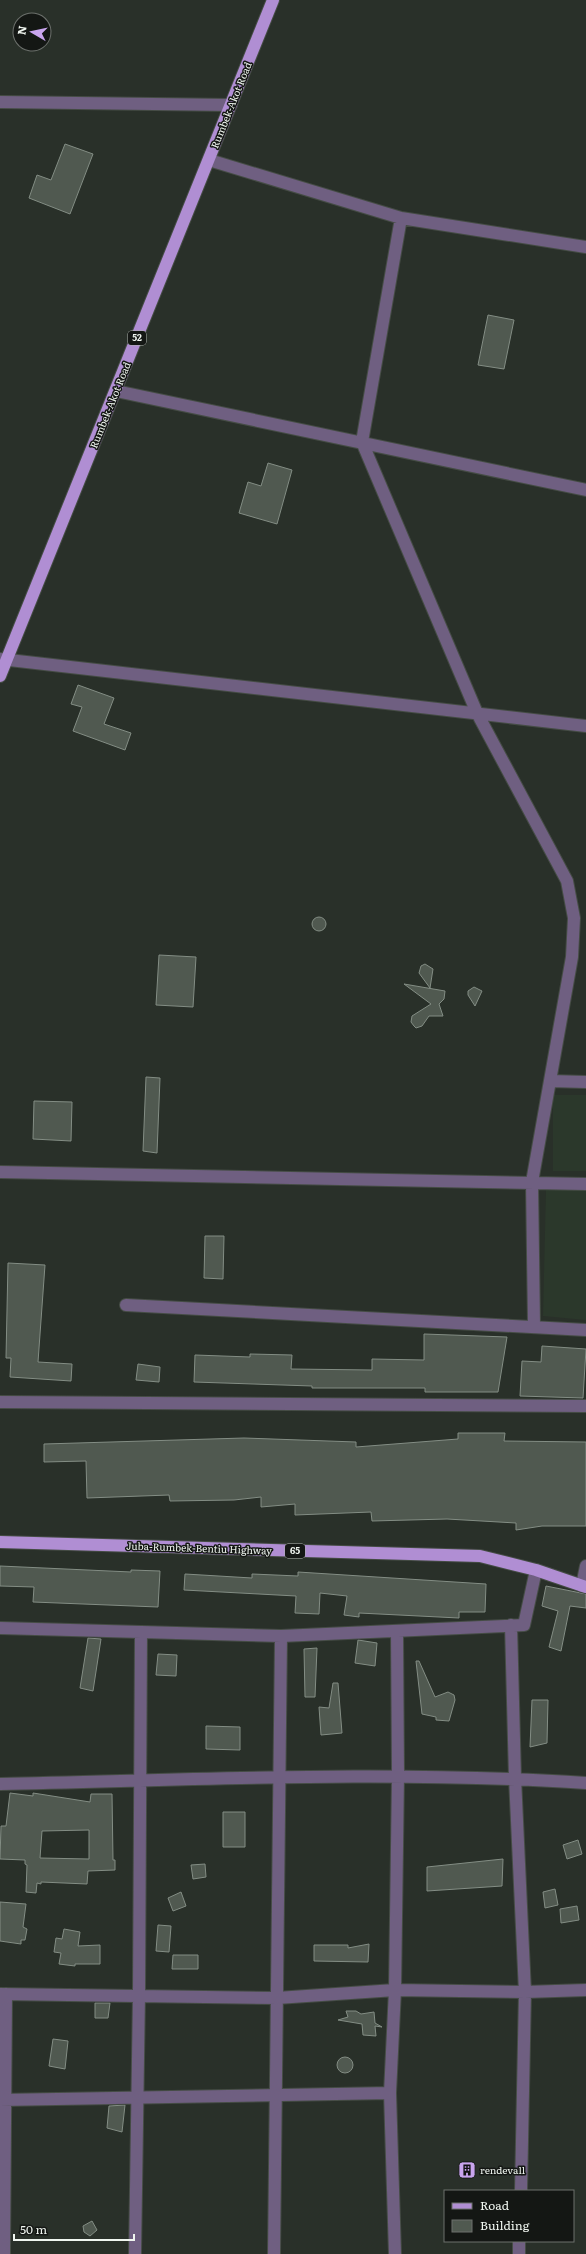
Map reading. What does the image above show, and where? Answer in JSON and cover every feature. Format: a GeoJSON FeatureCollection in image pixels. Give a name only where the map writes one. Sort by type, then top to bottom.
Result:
{"type":"FeatureCollection","features":[{"type":"Feature","properties":{"kind":"main road","name":"Rumbek-Akot Road"},"geometry":{"type":"LineString","coordinates":[[0,676],[3,659],[116,391],[273,0]]}},
{"type":"Feature","properties":{"kind":"main road","name":"Juba-Rumbek-Bentiu Highway"},"geometry":{"type":"LineString","coordinates":[[0,1542],[480,1556],[536,1570],[584,1586]]}},
{"type":"Feature","properties":{"kind":"street"},"geometry":{"type":"LineString","coordinates":[[0,102],[231,106]]}},
{"type":"Feature","properties":{"kind":"street"},"geometry":{"type":"LineString","coordinates":[[209,160],[401,218],[586,247]]}},
{"type":"Feature","properties":{"kind":"street"},"geometry":{"type":"LineString","coordinates":[[401,218],[362,442],[477,713],[567,882],[574,918],[572,957],[532,1182],[534,1326]]}},
{"type":"Feature","properties":{"kind":"street"},"geometry":{"type":"LineString","coordinates":[[116,391],[586,490]]}},
{"type":"Feature","properties":{"kind":"street"},"geometry":{"type":"LineString","coordinates":[[3,659],[586,726]]}},
{"type":"Feature","properties":{"kind":"street"},"geometry":{"type":"LineString","coordinates":[[550,1081],[586,1082]]}},
{"type":"Feature","properties":{"kind":"street"},"geometry":{"type":"LineString","coordinates":[[0,1172],[586,1184]]}},
{"type":"Feature","properties":{"kind":"street"},"geometry":{"type":"LineString","coordinates":[[126,1305],[586,1330]]}},
{"type":"Feature","properties":{"kind":"street"},"geometry":{"type":"LineString","coordinates":[[0,1402],[586,1406]]}},
{"type":"Feature","properties":{"kind":"street"},"geometry":{"type":"LineString","coordinates":[[584,1586],[586,1566]]}},
{"type":"Feature","properties":{"kind":"street"},"geometry":{"type":"LineString","coordinates":[[0,1628],[281,1636],[397,1632],[524,1625],[536,1570]]}},
{"type":"Feature","properties":{"kind":"street"},"geometry":{"type":"LineString","coordinates":[[512,1625],[516,1778],[526,1992],[520,2190]]}},
{"type":"Feature","properties":{"kind":"street"},"geometry":{"type":"LineString","coordinates":[[135,2254],[136,2098],[139,1994],[141,1632]]}},
{"type":"Feature","properties":{"kind":"street"},"geometry":{"type":"LineString","coordinates":[[395,2254],[390,2093],[395,1990],[398,1775],[397,1632]]}},
{"type":"Feature","properties":{"kind":"street"},"geometry":{"type":"LineString","coordinates":[[274,2254],[278,1779],[281,1636]]}},
{"type":"Feature","properties":{"kind":"street"},"geometry":{"type":"LineString","coordinates":[[0,1784],[278,1779],[398,1775],[516,1778],[586,1783]]}},
{"type":"Feature","properties":{"kind":"street"},"geometry":{"type":"LineString","coordinates":[[4,2254],[3,1994],[139,1994],[277,1998],[395,1990],[526,1992],[586,1990]]}},
{"type":"Feature","properties":{"kind":"street"},"geometry":{"type":"LineString","coordinates":[[3,2100],[390,2093]]}},
{"type":"Feature","properties":{"kind":"street"},"geometry":{"type":"LineString","coordinates":[[519,2242],[519,2254]]}},
{"type":"Feature","properties":{"kind":"shaded area"},"geometry":{"type":"Polygon","coordinates":[[[553,1095],[586,1095],[586,1171],[553,1171],[553,1095]]]}},
{"type":"Feature","properties":{"kind":"shaded area"},"geometry":{"type":"Polygon","coordinates":[[[546,1189],[586,1190],[586,1320],[543,1316],[546,1189]]]}},
{"type":"Feature","properties":{"kind":"building"},"geometry":{"type":"Polygon","coordinates":[[[65,144],[93,154],[70,214],[29,198],[37,175],[51,180],[65,144]]]}},
{"type":"Feature","properties":{"kind":"building"},"geometry":{"type":"Polygon","coordinates":[[[488,315],[514,320],[504,369],[478,365],[488,315]]]}},
{"type":"Feature","properties":{"kind":"building"},"geometry":{"type":"Polygon","coordinates":[[[268,463],[292,470],[277,524],[239,513],[248,482],[261,486],[268,463]]]}},
{"type":"Feature","properties":{"kind":"building"},"geometry":{"type":"Polygon","coordinates":[[[78,685],[114,698],[104,724],[131,733],[125,750],[73,731],[82,707],[71,704],[78,685]]]}},
{"type":"Feature","properties":{"kind":"building"},"geometry":{"type":"Polygon","coordinates":[[[316,917],[322,917],[326,921],[326,927],[322,931],[316,931],[312,927],[312,921],[316,917]]]}},
{"type":"Feature","properties":{"kind":"building"},"geometry":{"type":"Polygon","coordinates":[[[159,955],[196,957],[193,1007],[156,1005],[159,955]]]}},
{"type":"Feature","properties":{"kind":"building"},"geometry":{"type":"Polygon","coordinates":[[[425,964],[433,969],[430,988],[419,973],[421,966],[425,964]]]}},
{"type":"Feature","properties":{"kind":"building"},"geometry":{"type":"Polygon","coordinates":[[[404,984],[445,991],[444,999],[439,1004],[443,1016],[429,1016],[422,1026],[416,1028],[411,1022],[412,1016],[431,1004],[404,984]]]}},
{"type":"Feature","properties":{"kind":"building"},"geometry":{"type":"Polygon","coordinates":[[[474,987],[482,991],[475,1006],[468,995],[468,991],[474,987]]]}},
{"type":"Feature","properties":{"kind":"building"},"geometry":{"type":"Polygon","coordinates":[[[146,1077],[160,1078],[157,1153],[143,1151],[146,1077]]]}},
{"type":"Feature","properties":{"kind":"building"},"geometry":{"type":"Polygon","coordinates":[[[34,1101],[72,1102],[71,1141],[33,1139],[34,1101]]]}},
{"type":"Feature","properties":{"kind":"building"},"geometry":{"type":"Polygon","coordinates":[[[205,1236],[224,1236],[223,1279],[204,1278],[205,1236]]]}},
{"type":"Feature","properties":{"kind":"building"},"geometry":{"type":"Polygon","coordinates":[[[8,1263],[45,1265],[38,1362],[72,1364],[71,1381],[10,1377],[11,1358],[6,1358],[8,1263]]]}},
{"type":"Feature","properties":{"kind":"building"},"geometry":{"type":"Polygon","coordinates":[[[424,1334],[507,1337],[498,1392],[425,1392],[425,1388],[312,1388],[312,1386],[194,1382],[195,1355],[250,1357],[250,1354],[292,1355],[291,1369],[372,1370],[372,1359],[424,1360],[424,1334]]]}},
{"type":"Feature","properties":{"kind":"building"},"geometry":{"type":"Polygon","coordinates":[[[542,1346],[586,1349],[583,1398],[520,1396],[522,1361],[541,1362],[542,1346]]]}},
{"type":"Feature","properties":{"kind":"building"},"geometry":{"type":"Polygon","coordinates":[[[138,1364],[160,1367],[159,1382],[136,1380],[138,1364]]]}},
{"type":"Feature","properties":{"kind":"building"},"geometry":{"type":"Polygon","coordinates":[[[458,1433],[505,1433],[504,1441],[586,1442],[586,1526],[542,1526],[516,1530],[516,1523],[447,1519],[372,1521],[371,1512],[295,1515],[295,1504],[261,1507],[261,1497],[234,1500],[170,1501],[169,1495],[87,1498],[86,1461],[44,1462],[44,1444],[244,1438],[356,1442],[356,1447],[458,1439],[458,1433]]]}},
{"type":"Feature","properties":{"kind":"building"},"geometry":{"type":"Polygon","coordinates":[[[0,1566],[131,1572],[131,1570],[160,1571],[158,1607],[33,1602],[34,1587],[0,1586],[0,1566]]]}},
{"type":"Feature","properties":{"kind":"building"},"geometry":{"type":"Polygon","coordinates":[[[298,1572],[486,1584],[485,1612],[459,1612],[459,1618],[359,1613],[359,1617],[344,1615],[347,1596],[320,1593],[319,1614],[295,1613],[296,1596],[184,1590],[185,1574],[252,1578],[252,1574],[298,1576],[298,1572]]]}},
{"type":"Feature","properties":{"kind":"building"},"geometry":{"type":"Polygon","coordinates":[[[546,1586],[586,1594],[586,1608],[570,1606],[561,1651],[549,1647],[558,1611],[542,1606],[546,1586]]]}},
{"type":"Feature","properties":{"kind":"building"},"geometry":{"type":"Polygon","coordinates":[[[88,1638],[101,1639],[93,1691],[80,1688],[88,1638]]]}},
{"type":"Feature","properties":{"kind":"building"},"geometry":{"type":"Polygon","coordinates":[[[358,1640],[377,1643],[375,1666],[355,1663],[358,1640]]]}},
{"type":"Feature","properties":{"kind":"building"},"geometry":{"type":"Polygon","coordinates":[[[317,1648],[315,1697],[305,1697],[304,1649],[317,1648]]]}},
{"type":"Feature","properties":{"kind":"building"},"geometry":{"type":"Polygon","coordinates":[[[158,1654],[177,1655],[176,1676],[156,1675],[158,1654]]]}},
{"type":"Feature","properties":{"kind":"building"},"geometry":{"type":"Polygon","coordinates":[[[416,1661],[419,1661],[435,1697],[448,1692],[454,1695],[455,1700],[449,1721],[436,1720],[436,1717],[422,1714],[416,1661]]]}},
{"type":"Feature","properties":{"kind":"building"},"geometry":{"type":"Polygon","coordinates":[[[333,1683],[338,1683],[342,1733],[321,1735],[319,1707],[329,1708],[333,1683]]]}},
{"type":"Feature","properties":{"kind":"building"},"geometry":{"type":"Polygon","coordinates":[[[532,1700],[548,1700],[547,1743],[530,1747],[532,1700]]]}},
{"type":"Feature","properties":{"kind":"building"},"geometry":{"type":"Polygon","coordinates":[[[206,1726],[240,1727],[240,1750],[206,1749],[206,1726]]]}},
{"type":"Feature","properties":{"kind":"building"},"geometry":{"type":"Polygon","coordinates":[[[10,1793],[33,1796],[33,1793],[90,1802],[91,1794],[112,1794],[113,1860],[115,1860],[115,1870],[88,1871],[87,1884],[41,1882],[41,1884],[37,1883],[36,1893],[26,1892],[27,1865],[25,1864],[25,1860],[0,1859],[1,1826],[6,1826],[10,1793]],[[89,1830],[42,1831],[40,1858],[89,1859],[89,1830]]]}},
{"type":"Feature","properties":{"kind":"building"},"geometry":{"type":"Polygon","coordinates":[[[223,1812],[245,1812],[245,1847],[223,1847],[223,1812]]]}},
{"type":"Feature","properties":{"kind":"building"},"geometry":{"type":"Polygon","coordinates":[[[578,1840],[582,1854],[567,1859],[563,1845],[578,1840]]]}},
{"type":"Feature","properties":{"kind":"building"},"geometry":{"type":"Polygon","coordinates":[[[503,1859],[502,1886],[427,1891],[427,1867],[503,1859]]]}},
{"type":"Feature","properties":{"kind":"building"},"geometry":{"type":"Polygon","coordinates":[[[205,1864],[206,1877],[193,1879],[191,1865],[205,1864]]]}},
{"type":"Feature","properties":{"kind":"building"},"geometry":{"type":"Polygon","coordinates":[[[555,1889],[558,1905],[545,1908],[543,1892],[555,1889]]]}},
{"type":"Feature","properties":{"kind":"building"},"geometry":{"type":"Polygon","coordinates":[[[181,1892],[186,1906],[173,1911],[168,1898],[181,1892]]]}},
{"type":"Feature","properties":{"kind":"building"},"geometry":{"type":"Polygon","coordinates":[[[0,1902],[26,1904],[23,1927],[27,1929],[25,1940],[21,1940],[21,1944],[0,1941],[0,1902]]]}},
{"type":"Feature","properties":{"kind":"building"},"geometry":{"type":"Polygon","coordinates":[[[577,1906],[579,1920],[561,1923],[560,1909],[577,1906]]]}},
{"type":"Feature","properties":{"kind":"building"},"geometry":{"type":"Polygon","coordinates":[[[158,1925],[171,1926],[169,1952],[156,1951],[158,1925]]]}},
{"type":"Feature","properties":{"kind":"building"},"geometry":{"type":"Polygon","coordinates":[[[64,1929],[80,1932],[78,1946],[100,1945],[100,1964],[75,1964],[75,1966],[59,1964],[61,1953],[54,1952],[56,1938],[62,1939],[64,1929]]]}},
{"type":"Feature","properties":{"kind":"building"},"geometry":{"type":"Polygon","coordinates":[[[369,1944],[368,1962],[314,1961],[314,1945],[348,1945],[348,1948],[369,1944]]]}},
{"type":"Feature","properties":{"kind":"building"},"geometry":{"type":"Polygon","coordinates":[[[173,1955],[198,1955],[198,1969],[172,1969],[173,1955]]]}},
{"type":"Feature","properties":{"kind":"building"},"geometry":{"type":"Polygon","coordinates":[[[95,2003],[110,2003],[108,2018],[95,2018],[95,2003]]]}},
{"type":"Feature","properties":{"kind":"building"},"geometry":{"type":"Polygon","coordinates":[[[346,2011],[356,2011],[361,2014],[374,2012],[375,2023],[382,2027],[375,2026],[376,2036],[363,2035],[362,2024],[338,2020],[348,2017],[346,2011]]]}},
{"type":"Feature","properties":{"kind":"building"},"geometry":{"type":"Polygon","coordinates":[[[53,2039],[68,2041],[65,2069],[49,2066],[53,2039]]]}},
{"type":"Feature","properties":{"kind":"building"},"geometry":{"type":"Polygon","coordinates":[[[345,2057],[352,2062],[353,2065],[348,2072],[345,2073],[338,2068],[337,2065],[342,2058],[345,2057]]]}},
{"type":"Feature","properties":{"kind":"building"},"geometry":{"type":"Polygon","coordinates":[[[125,2105],[122,2132],[107,2128],[109,2106],[125,2105]]]}},
{"type":"Feature","properties":{"kind":"building"},"geometry":{"type":"Polygon","coordinates":[[[92,2221],[97,2230],[90,2236],[84,2232],[83,2226],[92,2221]]]}},
{"type":"Feature","properties":{"kind":"place","name":"rendevall"},"geometry":{"type":"Point","coordinates":[467,2170]}}]}
